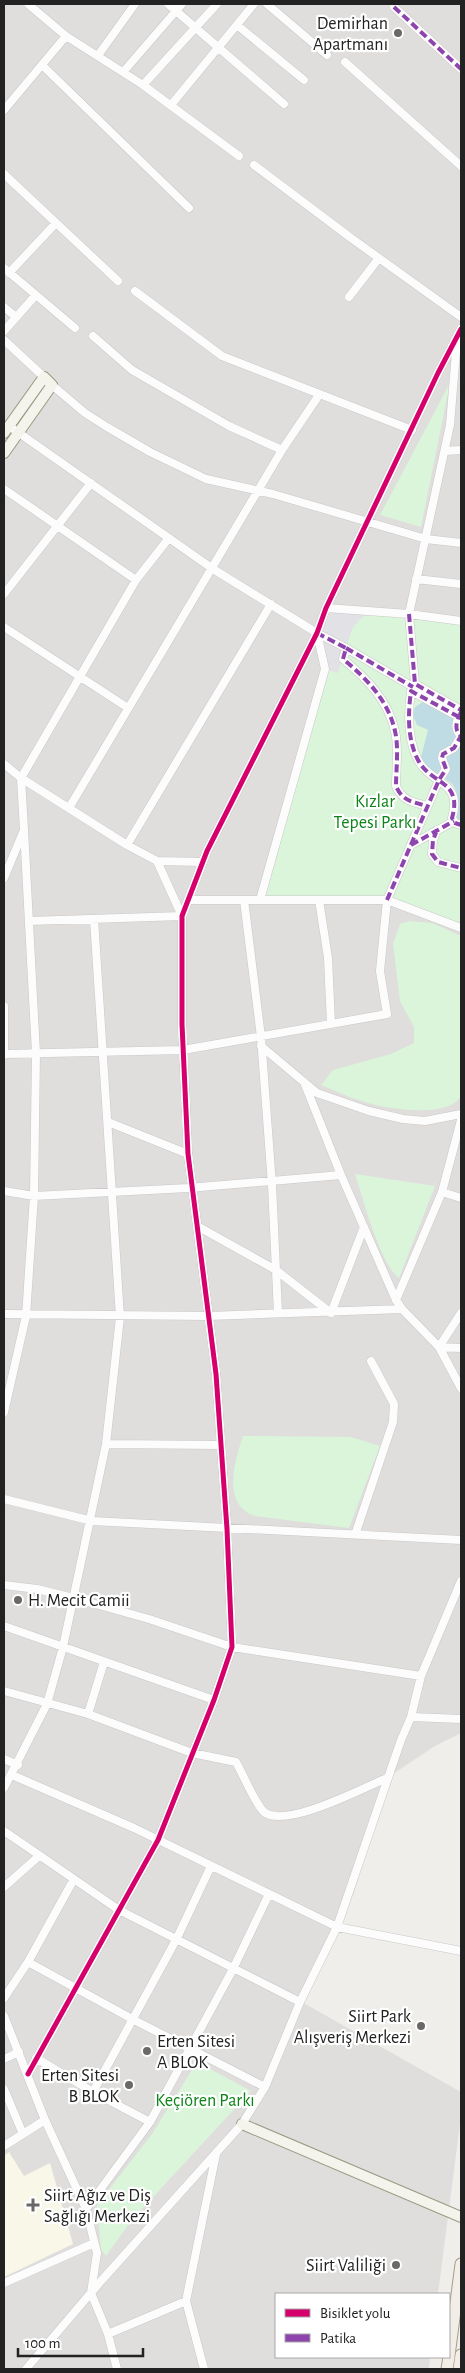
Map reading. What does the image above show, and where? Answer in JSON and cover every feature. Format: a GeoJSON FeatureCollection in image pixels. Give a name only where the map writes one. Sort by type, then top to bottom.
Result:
{"type":"FeatureCollection","features":[{"type":"Feature","properties":{"kind":"main road"},"geometry":{"type":"LineString","coordinates":[[450,2348],[461,2264]]}},
{"type":"Feature","properties":{"kind":"main road"},"geometry":{"type":"LineString","coordinates":[[459,2369],[461,2355]]}},
{"type":"Feature","properties":{"kind":"street"},"geometry":{"type":"LineString","coordinates":[[28,4],[66,36],[98,54],[143,85],[239,156]]}},
{"type":"Feature","properties":{"kind":"street"},"geometry":{"type":"LineString","coordinates":[[98,54],[135,4]]}},
{"type":"Feature","properties":{"kind":"street"},"geometry":{"type":"LineString","coordinates":[[168,4],[179,7],[217,48],[284,104]]}},
{"type":"Feature","properties":{"kind":"street"},"geometry":{"type":"LineString","coordinates":[[143,85],[217,4]]}},
{"type":"Feature","properties":{"kind":"street"},"geometry":{"type":"LineString","coordinates":[[171,105],[254,4]]}},
{"type":"Feature","properties":{"kind":"street"},"geometry":{"type":"LineString","coordinates":[[267,4],[327,55]]}},
{"type":"Feature","properties":{"kind":"street"},"geometry":{"type":"LineString","coordinates":[[124,72],[179,7]]}},
{"type":"Feature","properties":{"kind":"street"},"geometry":{"type":"LineString","coordinates":[[394,7],[461,69]]}},
{"type":"Feature","properties":{"kind":"street"},"geometry":{"type":"LineString","coordinates":[[237,24],[304,80]]}},
{"type":"Feature","properties":{"kind":"street"},"geometry":{"type":"LineString","coordinates":[[4,110],[66,36]]}},
{"type":"Feature","properties":{"kind":"street"},"geometry":{"type":"LineString","coordinates":[[345,62],[461,166]]}},
{"type":"Feature","properties":{"kind":"street"},"geometry":{"type":"LineString","coordinates":[[42,65],[189,208]]}},
{"type":"Feature","properties":{"kind":"street"},"geometry":{"type":"LineString","coordinates":[[254,165],[461,317]]}},
{"type":"Feature","properties":{"kind":"street"},"geometry":{"type":"LineString","coordinates":[[4,174],[118,281]]}},
{"type":"Feature","properties":{"kind":"street"},"geometry":{"type":"LineString","coordinates":[[56,223],[6,271],[75,328]]}},
{"type":"Feature","properties":{"kind":"street"},"geometry":{"type":"LineString","coordinates":[[349,297],[379,258]]}},
{"type":"Feature","properties":{"kind":"street"},"geometry":{"type":"LineString","coordinates":[[135,291],[222,356],[412,430]]}},
{"type":"Feature","properties":{"kind":"street"},"geometry":{"type":"LineString","coordinates":[[4,331],[35,296]]}},
{"type":"Feature","properties":{"kind":"street"},"geometry":{"type":"LineString","coordinates":[[4,306],[16,317]]}},
{"type":"Feature","properties":{"kind":"street"},"geometry":{"type":"LineString","coordinates":[[28,2074],[158,1840],[214,1700],[232,1647],[227,1529],[216,1374],[188,1154],[183,1050],[182,916],[202,862],[269,725],[317,633],[326,608],[460,332]]}},
{"type":"Feature","properties":{"kind":"street"},"geometry":{"type":"LineString","coordinates":[[458,823],[452,818],[454,796],[451,789],[425,770],[413,748],[408,714],[413,687],[409,614],[450,425],[460,332]]}},
{"type":"Feature","properties":{"kind":"street"},"geometry":{"type":"LineString","coordinates":[[93,336],[132,370],[229,426],[282,450]]}},
{"type":"Feature","properties":{"kind":"street"},"geometry":{"type":"LineString","coordinates":[[4,340],[85,413],[150,452],[206,478],[259,491],[426,539],[461,543]]}},
{"type":"Feature","properties":{"kind":"street"},"geometry":{"type":"LineString","coordinates":[[4,1006],[4,1054],[183,1050],[387,1014],[380,971],[387,900],[438,780],[446,770],[442,758],[443,754],[454,748],[461,736],[456,729],[460,713],[317,633],[213,569],[19,433],[7,429],[44,377]]}},
{"type":"Feature","properties":{"kind":"street"},"geometry":{"type":"LineString","coordinates":[[4,454],[52,384]]}},
{"type":"Feature","properties":{"kind":"street"},"geometry":{"type":"LineString","coordinates":[[69,808],[213,569],[282,450],[319,395]]}},
{"type":"Feature","properties":{"kind":"street"},"geometry":{"type":"LineString","coordinates":[[444,452],[461,450]]}},
{"type":"Feature","properties":{"kind":"street"},"geometry":{"type":"LineString","coordinates":[[4,594],[91,483]]}},
{"type":"Feature","properties":{"kind":"street"},"geometry":{"type":"LineString","coordinates":[[4,489],[136,580]]}},
{"type":"Feature","properties":{"kind":"street"},"geometry":{"type":"LineString","coordinates":[[4,1412],[26,1316],[34,1196],[36,1053],[21,778],[136,580],[168,538]]}},
{"type":"Feature","properties":{"kind":"street"},"geometry":{"type":"LineString","coordinates":[[416,579],[461,584]]}},
{"type":"Feature","properties":{"kind":"street"},"geometry":{"type":"LineString","coordinates":[[127,845],[271,604]]}},
{"type":"Feature","properties":{"kind":"street"},"geometry":{"type":"LineString","coordinates":[[326,608],[409,614],[461,621]]}},
{"type":"Feature","properties":{"kind":"street"},"geometry":{"type":"LineString","coordinates":[[4,627],[128,708]]}},
{"type":"Feature","properties":{"kind":"street"},"geometry":{"type":"LineString","coordinates":[[260,900],[324,669],[317,633]]}},
{"type":"Feature","properties":{"kind":"street"},"geometry":{"type":"LineString","coordinates":[[346,648],[343,659],[364,677],[382,698],[395,731],[396,786],[400,794],[408,801],[428,806]]}},
{"type":"Feature","properties":{"kind":"street"},"geometry":{"type":"LineString","coordinates":[[4,764],[21,778],[127,845],[157,861],[202,862]]}},
{"type":"Feature","properties":{"kind":"street"},"geometry":{"type":"LineString","coordinates":[[411,845],[437,830],[458,823]]}},
{"type":"Feature","properties":{"kind":"street"},"geometry":{"type":"LineString","coordinates":[[4,878],[24,830]]}},
{"type":"Feature","properties":{"kind":"street"},"geometry":{"type":"LineString","coordinates":[[437,830],[433,840],[432,854],[438,862],[461,868]]}},
{"type":"Feature","properties":{"kind":"street"},"geometry":{"type":"LineString","coordinates":[[157,861],[182,916]]}},
{"type":"Feature","properties":{"kind":"street"},"geometry":{"type":"LineString","coordinates":[[188,900],[387,900],[461,928]]}},
{"type":"Feature","properties":{"kind":"street"},"geometry":{"type":"LineString","coordinates":[[244,900],[261,1037],[272,1181],[278,1313]]}},
{"type":"Feature","properties":{"kind":"street"},"geometry":{"type":"LineString","coordinates":[[318,900],[328,958],[331,1024]]}},
{"type":"Feature","properties":{"kind":"street"},"geometry":{"type":"LineString","coordinates":[[29,921],[182,916]]}},
{"type":"Feature","properties":{"kind":"street"},"geometry":{"type":"LineString","coordinates":[[4,1788],[18,1765],[47,1704],[63,1647],[92,1521],[106,1444],[120,1317],[94,919]]}},
{"type":"Feature","properties":{"kind":"street"},"geometry":{"type":"LineString","coordinates":[[261,1046],[317,1093],[369,1111],[403,1119],[425,1120],[461,1114]]}},
{"type":"Feature","properties":{"kind":"street"},"geometry":{"type":"LineString","coordinates":[[304,1082],[341,1175],[396,1300],[402,1309],[439,1347],[461,1388]]}},
{"type":"Feature","properties":{"kind":"street"},"geometry":{"type":"LineString","coordinates":[[396,1300],[442,1192],[461,1120]]}},
{"type":"Feature","properties":{"kind":"street"},"geometry":{"type":"LineString","coordinates":[[108,1122],[188,1154]]}},
{"type":"Feature","properties":{"kind":"street"},"geometry":{"type":"LineString","coordinates":[[4,1192],[34,1196],[193,1188],[341,1175]]}},
{"type":"Feature","properties":{"kind":"street"},"geometry":{"type":"LineString","coordinates":[[442,1192],[461,1198]]}},
{"type":"Feature","properties":{"kind":"street"},"geometry":{"type":"LineString","coordinates":[[197,1226],[276,1270],[331,1313]]}},
{"type":"Feature","properties":{"kind":"street"},"geometry":{"type":"LineString","coordinates":[[331,1313],[364,1226]]}},
{"type":"Feature","properties":{"kind":"street"},"geometry":{"type":"LineString","coordinates":[[4,1314],[120,1317],[209,1316],[402,1309]]}},
{"type":"Feature","properties":{"kind":"street"},"geometry":{"type":"LineString","coordinates":[[439,1347],[461,1313]]}},
{"type":"Feature","properties":{"kind":"street"},"geometry":{"type":"LineString","coordinates":[[439,1347],[461,1348]]}},
{"type":"Feature","properties":{"kind":"street"},"geometry":{"type":"LineString","coordinates":[[356,1535],[393,1422],[394,1404],[371,1361]]}},
{"type":"Feature","properties":{"kind":"street"},"geometry":{"type":"LineString","coordinates":[[106,1444],[221,1445]]}},
{"type":"Feature","properties":{"kind":"street"},"geometry":{"type":"LineString","coordinates":[[4,1499],[92,1521],[461,1540]]}},
{"type":"Feature","properties":{"kind":"street"},"geometry":{"type":"LineString","coordinates":[[26,2369],[91,2293],[242,2124],[265,2087],[300,2002],[336,1927],[387,1778],[411,1717],[421,1676],[461,1581]]}},
{"type":"Feature","properties":{"kind":"street"},"geometry":{"type":"LineString","coordinates":[[4,1585],[37,1589],[74,1598],[149,1619],[232,1647],[421,1676]]}},
{"type":"Feature","properties":{"kind":"street"},"geometry":{"type":"LineString","coordinates":[[4,1626],[214,1700]]}},
{"type":"Feature","properties":{"kind":"street"},"geometry":{"type":"LineString","coordinates":[[88,1714],[104,1662]]}},
{"type":"Feature","properties":{"kind":"street"},"geometry":{"type":"LineString","coordinates":[[4,1691],[88,1714],[192,1753],[236,1762],[256,1802],[264,1812],[275,1817],[296,1815],[387,1778]]}},
{"type":"Feature","properties":{"kind":"street"},"geometry":{"type":"LineString","coordinates":[[411,1717],[461,1719]]}},
{"type":"Feature","properties":{"kind":"street"},"geometry":{"type":"LineString","coordinates":[[4,1759],[18,1765]]}},
{"type":"Feature","properties":{"kind":"street"},"geometry":{"type":"LineString","coordinates":[[12,1775],[158,1840],[336,1927],[461,1951]]}},
{"type":"Feature","properties":{"kind":"street"},"geometry":{"type":"LineString","coordinates":[[4,1831],[119,1910],[233,1970],[300,2002]]}},
{"type":"Feature","properties":{"kind":"street"},"geometry":{"type":"LineString","coordinates":[[4,1887],[39,1856]]}},
{"type":"Feature","properties":{"kind":"street"},"geometry":{"type":"LineString","coordinates":[[93,2092],[176,1940],[211,1866]]}},
{"type":"Feature","properties":{"kind":"street"},"geometry":{"type":"LineString","coordinates":[[4,1998],[28,1962],[74,1879]]}},
{"type":"Feature","properties":{"kind":"street"},"geometry":{"type":"LineString","coordinates":[[86,2209],[150,2122],[233,1970],[269,1894]]}},
{"type":"Feature","properties":{"kind":"street"},"geometry":{"type":"LineString","coordinates":[[28,1962],[134,2020],[265,2087]]}},
{"type":"Feature","properties":{"kind":"street"},"geometry":{"type":"LineString","coordinates":[[4,2016],[45,2120],[86,2209],[97,2254],[91,2293],[108,2334],[118,2369]]}},
{"type":"Feature","properties":{"kind":"street"},"geometry":{"type":"LineString","coordinates":[[4,2059],[19,2052]]}},
{"type":"Feature","properties":{"kind":"street"},"geometry":{"type":"LineString","coordinates":[[36,2058],[93,2092],[150,2122]]}},
{"type":"Feature","properties":{"kind":"street"},"geometry":{"type":"LineString","coordinates":[[4,2089],[24,2134]]}},
{"type":"Feature","properties":{"kind":"street"},"geometry":{"type":"LineString","coordinates":[[4,2146],[45,2120]]}},
{"type":"Feature","properties":{"kind":"street"},"geometry":{"type":"LineString","coordinates":[[242,2124],[461,2217]]}},
{"type":"Feature","properties":{"kind":"street"},"geometry":{"type":"LineString","coordinates":[[204,2369],[186,2301],[217,2152]]}},
{"type":"Feature","properties":{"kind":"street"},"geometry":{"type":"LineString","coordinates":[[4,2283],[94,2243]]}},
{"type":"Feature","properties":{"kind":"street"},"geometry":{"type":"LineString","coordinates":[[108,2334],[186,2301]]}},
{"type":"Feature","properties":{"kind":"shaded area"},"geometry":{"type":"Polygon","coordinates":[[[4,4],[461,4],[461,1733],[435,1746],[387,1778],[354,1893],[300,2001],[461,2092],[461,2116],[438,2293],[275,2293],[275,2358],[430,2358],[429,2369],[4,2369],[4,4]]]}},
{"type":"Feature","properties":{"kind":"shaded area"},"geometry":{"type":"Polygon","coordinates":[[[326,608],[371,611],[359,620],[352,629],[338,673],[325,669],[317,633],[326,608]]]}},
{"type":"Feature","properties":{"kind":"shaded area","name":"Siirt Ağız ve Diş Sağlığı Merkezi"},"geometry":{"type":"Polygon","coordinates":[[[9,2152],[24,2176],[50,2163],[73,2244],[4,2277],[4,2156],[9,2152]]]}},
{"type":"Feature","properties":{"kind":"green space"},"geometry":{"type":"Polygon","coordinates":[[[450,383],[421,527],[380,515],[450,383]]]}},
{"type":"Feature","properties":{"kind":"green space","name":"Kızlar Tepesi Parkı"},"geometry":{"type":"Polygon","coordinates":[[[326,608],[461,621],[461,928],[387,900],[260,900],[325,669],[326,608]]]}},
{"type":"Feature","properties":{"kind":"green space"},"geometry":{"type":"Polygon","coordinates":[[[409,921],[432,923],[461,936],[461,1095],[455,1102],[433,1110],[390,1108],[356,1099],[321,1085],[333,1070],[391,1054],[414,1043],[414,1027],[400,1001],[393,944],[400,924],[409,921]]]}},
{"type":"Feature","properties":{"kind":"green space"},"geometry":{"type":"Polygon","coordinates":[[[355,1174],[435,1186],[399,1278],[385,1259],[379,1245],[355,1174]]]}},
{"type":"Feature","properties":{"kind":"green space"},"geometry":{"type":"Polygon","coordinates":[[[243,1436],[351,1437],[380,1446],[349,1528],[255,1516],[245,1510],[238,1503],[234,1493],[233,1482],[236,1458],[243,1436]]]}},
{"type":"Feature","properties":{"kind":"green space","name":"Keçiören Parkı"},"geometry":{"type":"Polygon","coordinates":[[[197,2062],[251,2091],[131,2221],[106,2256],[101,2249],[97,2205],[152,2134],[197,2062]]]}},
{"type":"Feature","properties":{"kind":"water"},"geometry":{"type":"Polygon","coordinates":[[[424,701],[456,720],[453,730],[461,741],[461,821],[457,818],[457,791],[453,784],[433,772],[421,757],[428,730],[417,725],[413,715],[415,707],[424,701]]]}},
{"type":"Feature","properties":{"kind":"marked path"},"geometry":{"type":"LineString","coordinates":[[394,7],[461,69]]}},
{"type":"Feature","properties":{"kind":"marked path"},"geometry":{"type":"LineString","coordinates":[[409,614],[415,684],[461,710]]}},
{"type":"Feature","properties":{"kind":"marked path"},"geometry":{"type":"LineString","coordinates":[[317,633],[346,648],[343,659],[368,682],[382,700],[395,731],[397,751],[396,786],[398,791],[405,798],[427,806]]}},
{"type":"Feature","properties":{"kind":"marked path"},"geometry":{"type":"LineString","coordinates":[[346,648],[413,687]]}},
{"type":"Feature","properties":{"kind":"marked path"},"geometry":{"type":"LineString","coordinates":[[459,717],[411,691],[409,726],[414,752],[424,768],[450,790],[454,806],[452,818],[455,823],[461,825]]}},
{"type":"Feature","properties":{"kind":"marked path"},"geometry":{"type":"LineString","coordinates":[[461,712],[456,728],[461,736]]}},
{"type":"Feature","properties":{"kind":"marked path"},"geometry":{"type":"LineString","coordinates":[[387,900],[439,780],[446,769],[442,758],[443,754],[454,748],[461,736]]}},
{"type":"Feature","properties":{"kind":"marked path"},"geometry":{"type":"LineString","coordinates":[[411,845],[454,821]]}},
{"type":"Feature","properties":{"kind":"marked path"},"geometry":{"type":"LineString","coordinates":[[437,830],[433,840],[432,854],[438,862],[461,868]]}},
{"type":"Feature","properties":{"kind":"cycle path"},"geometry":{"type":"LineString","coordinates":[[28,2074],[158,1840],[214,1700],[232,1647],[227,1529],[216,1374],[188,1154],[182,1024],[182,916],[207,851],[317,633],[326,608],[438,373],[461,329]]}},
{"type":"Feature","properties":{"kind":"place","name":"Demirhan Apartmanı"},"geometry":{"type":"Point","coordinates":[398,33]}},
{"type":"Feature","properties":{"kind":"place","name":"H. Mecit Camii"},"geometry":{"type":"Point","coordinates":[18,1600]}},
{"type":"Feature","properties":{"kind":"place","name":"Siirt Park Alışveriş Merkezi"},"geometry":{"type":"Point","coordinates":[421,2026]}},
{"type":"Feature","properties":{"kind":"place","name":"Erten Sitesi A BLOK"},"geometry":{"type":"Point","coordinates":[147,2051]}},
{"type":"Feature","properties":{"kind":"place","name":"Erten Sitesi B BLOK"},"geometry":{"type":"Point","coordinates":[129,2085]}},
{"type":"Feature","properties":{"kind":"place","name":"Siirt Ağız ve Diş Sağlığı Merkezi"},"geometry":{"type":"Point","coordinates":[33,2205]}},
{"type":"Feature","properties":{"kind":"place","name":"Siirt Valiliği"},"geometry":{"type":"Point","coordinates":[396,2265]}}]}
